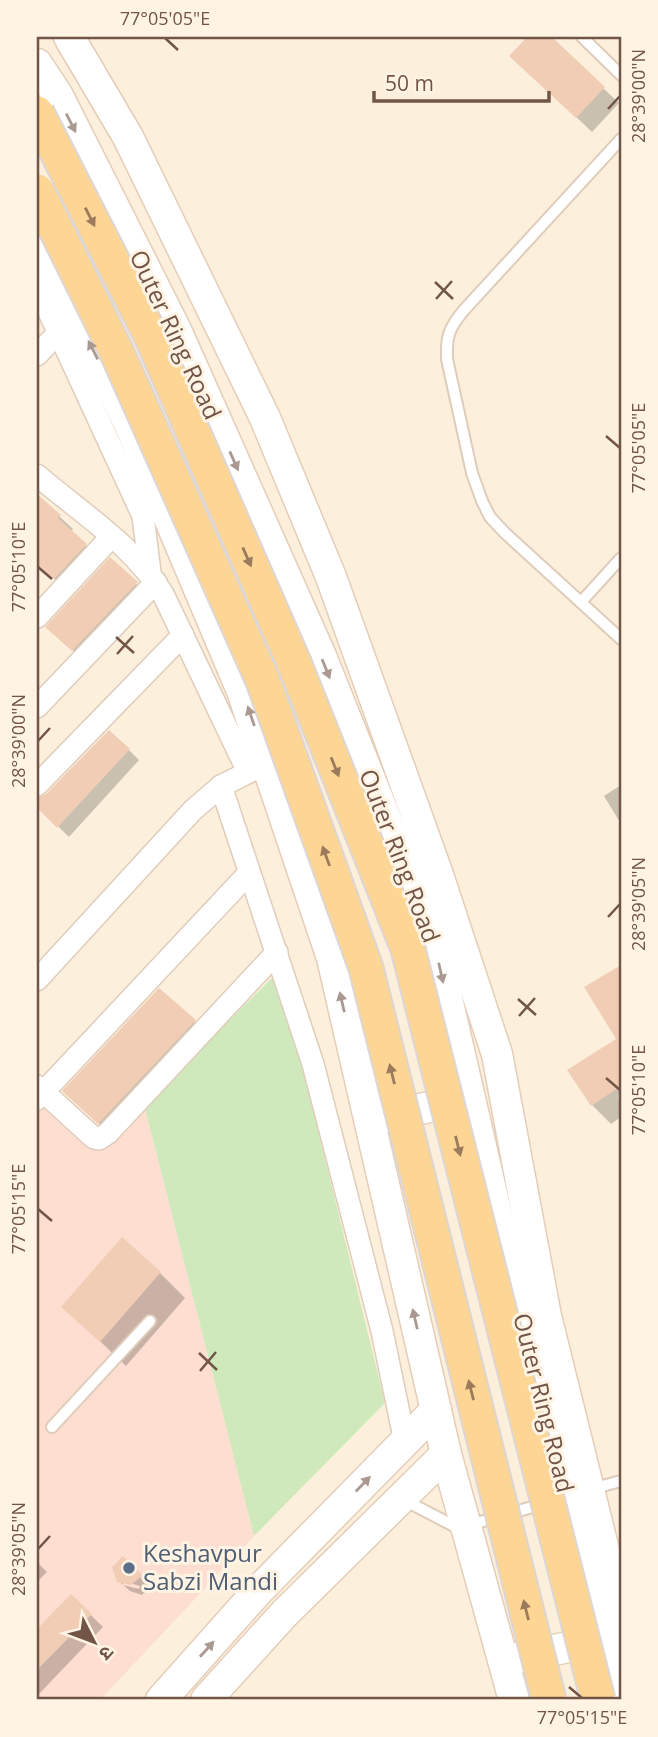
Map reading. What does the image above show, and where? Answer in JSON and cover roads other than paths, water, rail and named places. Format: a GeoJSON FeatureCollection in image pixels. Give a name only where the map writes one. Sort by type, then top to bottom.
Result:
{"type":"FeatureCollection","features":[{"type":"Feature","properties":{"kind":"main road","name":"Outer Ring Road"},"geometry":{"type":"LineString","coordinates":[[37,113],[157,350],[295,666],[408,949],[598,1700]]}},
{"type":"Feature","properties":{"kind":"main road"},"geometry":{"type":"LineString","coordinates":[[37,191],[118,355],[263,681],[366,968],[549,1700]]}},
{"type":"Feature","properties":{"kind":"street"},"geometry":{"type":"LineString","coordinates":[[69,37],[128,137],[265,418],[331,577],[419,821],[497,1054],[578,1493]]}},
{"type":"Feature","properties":{"kind":"street","name":"Outer Ring Road"},"geometry":{"type":"LineString","coordinates":[[37,64],[58,96],[176,330],[321,656],[433,937],[528,1351],[578,1493],[613,1629],[621,1697]]}},
{"type":"Feature","properties":{"kind":"street"},"geometry":{"type":"LineString","coordinates":[[37,237],[128,421],[242,691],[258,768]]}},
{"type":"Feature","properties":{"kind":"street"},"geometry":{"type":"LineString","coordinates":[[37,286],[143,516],[153,577]]}},
{"type":"Feature","properties":{"kind":"street"},"geometry":{"type":"LineString","coordinates":[[37,355],[58,332]]}},
{"type":"Feature","properties":{"kind":"street"},"geometry":{"type":"LineString","coordinates":[[37,475],[125,547],[153,577],[258,768],[332,958],[446,1454],[514,1700]]}},
{"type":"Feature","properties":{"kind":"street"},"geometry":{"type":"LineString","coordinates":[[37,617],[111,537]]}},
{"type":"Feature","properties":{"kind":"street"},"geometry":{"type":"LineString","coordinates":[[37,707],[153,577]]}},
{"type":"Feature","properties":{"kind":"street"},"geometry":{"type":"LineString","coordinates":[[37,785],[183,635]]}},
{"type":"Feature","properties":{"kind":"street"},"geometry":{"type":"LineString","coordinates":[[37,980],[193,810],[221,786],[258,768]]}},
{"type":"Feature","properties":{"kind":"street"},"geometry":{"type":"LineString","coordinates":[[221,786],[313,1064],[382,1331],[405,1441]]}},
{"type":"Feature","properties":{"kind":"street"},"geometry":{"type":"LineString","coordinates":[[249,873],[39,1092],[94,1138],[99,1139],[277,952]]}},
{"type":"Feature","properties":{"kind":"street"},"geometry":{"type":"LineString","coordinates":[[369,1120],[470,1098]]}},
{"type":"Feature","properties":{"kind":"street"},"geometry":{"type":"LineString","coordinates":[[161,1700],[258,1591],[436,1410]]}},
{"type":"Feature","properties":{"kind":"street"},"geometry":{"type":"LineString","coordinates":[[206,1700],[284,1614],[446,1454]]}},
{"type":"Feature","properties":{"kind":"street"},"geometry":{"type":"LineString","coordinates":[[258,1591],[284,1614]]}},
{"type":"Feature","properties":{"kind":"street"},"geometry":{"type":"LineString","coordinates":[[503,1661],[613,1629]]}},
{"type":"Feature","properties":{"kind":"lane"},"geometry":{"type":"LineString","coordinates":[[582,37],[621,75]]}},
{"type":"Feature","properties":{"kind":"lane"},"geometry":{"type":"LineString","coordinates":[[621,139],[464,310],[447,335],[447,359],[472,473],[490,517],[621,639]]}},
{"type":"Feature","properties":{"kind":"lane"},"geometry":{"type":"LineString","coordinates":[[581,602],[621,558]]}},
{"type":"Feature","properties":{"kind":"lane"},"geometry":{"type":"LineString","coordinates":[[52,1427],[150,1321]]}},
{"type":"Feature","properties":{"kind":"lane"},"geometry":{"type":"LineString","coordinates":[[401,1499],[416,1504],[454,1526],[466,1526],[621,1481]]}},
{"type":"Feature","properties":{"kind":"place","name":"Keshavpur Sabzi Mandi"},"geometry":{"type":"Point","coordinates":[129,1568]}}]}
